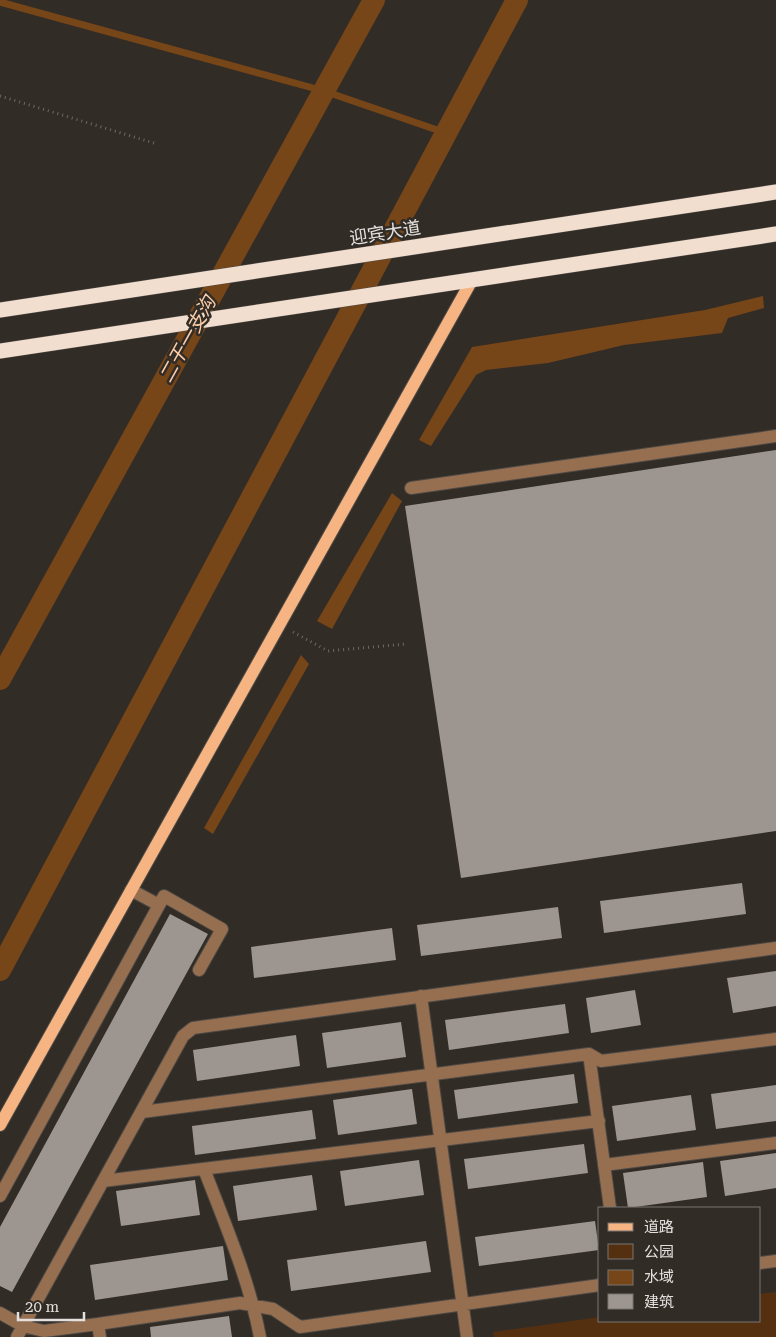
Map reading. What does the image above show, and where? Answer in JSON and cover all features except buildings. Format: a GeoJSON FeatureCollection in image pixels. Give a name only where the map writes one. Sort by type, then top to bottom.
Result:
{"type":"FeatureCollection","features":[{"type":"Feature","properties":{"kind":"highway","name":"迎宾大道"},"geometry":{"type":"LineString","coordinates":[[0,310],[776,192]]}},
{"type":"Feature","properties":{"kind":"highway"},"geometry":{"type":"LineString","coordinates":[[0,351],[776,234]]}},
{"type":"Feature","properties":{"kind":"main road"},"geometry":{"type":"LineString","coordinates":[[0,1126],[472,280]]}},
{"type":"Feature","properties":{"kind":"lane"},"geometry":{"type":"LineString","coordinates":[[411,488],[776,436]]}},
{"type":"Feature","properties":{"kind":"lane"},"geometry":{"type":"LineString","coordinates":[[131,890],[159,905]]}},
{"type":"Feature","properties":{"kind":"lane"},"geometry":{"type":"LineString","coordinates":[[0,1196],[164,896],[222,929],[200,970]]}},
{"type":"Feature","properties":{"kind":"lane"},"geometry":{"type":"LineString","coordinates":[[20,1332],[183,1036],[192,1028],[776,948]]}},
{"type":"Feature","properties":{"kind":"lane"},"geometry":{"type":"LineString","coordinates":[[421,996],[467,1337]]}},
{"type":"Feature","properties":{"kind":"lane"},"geometry":{"type":"LineString","coordinates":[[142,1112],[589,1054],[601,1061],[776,1039]]}},
{"type":"Feature","properties":{"kind":"lane"},"geometry":{"type":"LineString","coordinates":[[589,1054],[610,1207]]}},
{"type":"Feature","properties":{"kind":"lane"},"geometry":{"type":"LineString","coordinates":[[103,1181],[599,1121]]}},
{"type":"Feature","properties":{"kind":"lane"},"geometry":{"type":"LineString","coordinates":[[604,1165],[776,1143]]}},
{"type":"Feature","properties":{"kind":"lane"},"geometry":{"type":"LineString","coordinates":[[204,1168],[254,1305],[260,1337]]}},
{"type":"Feature","properties":{"kind":"lane"},"geometry":{"type":"LineString","coordinates":[[761,1264],[776,1261]]}},
{"type":"Feature","properties":{"kind":"lane"},"geometry":{"type":"LineString","coordinates":[[0,1313],[20,1332],[44,1331],[240,1303],[273,1309],[300,1327],[598,1285]]}},
{"type":"Feature","properties":{"kind":"lane"},"geometry":{"type":"LineString","coordinates":[[98,1324],[100,1337]]}},
{"type":"Feature","properties":{"kind":"path"},"geometry":{"type":"LineString","coordinates":[[0,96],[157,144]]}},
{"type":"Feature","properties":{"kind":"path"},"geometry":{"type":"LineString","coordinates":[[279,625],[328,651],[406,644]]}},
{"type":"Feature","properties":{"kind":"green space"},"geometry":{"type":"Polygon","coordinates":[[[776,1292],[776,1337],[494,1337],[493,1332],[598,1317],[598,1322],[761,1322],[761,1294],[776,1292]]]}},
{"type":"Feature","properties":{"kind":"water"},"geometry":{"type":"Polygon","coordinates":[[[763,296],[764,308],[728,318],[722,333],[624,345],[548,363],[486,370],[476,375],[431,446],[419,440],[472,347],[705,310],[763,296]]]}},
{"type":"Feature","properties":{"kind":"water"},"geometry":{"type":"Polygon","coordinates":[[[392,493],[402,501],[332,629],[317,621],[392,493]]]}},
{"type":"Feature","properties":{"kind":"water"},"geometry":{"type":"Polygon","coordinates":[[[301,655],[309,664],[213,834],[204,828],[301,655]]]}},
{"type":"Feature","properties":{"kind":"waterway","name":"二干一支沟"},"geometry":{"type":"LineString","coordinates":[[0,679],[374,0]]}},
{"type":"Feature","properties":{"kind":"waterway"},"geometry":{"type":"LineString","coordinates":[[0,970],[517,0]]}},
{"type":"Feature","properties":{"kind":"waterway"},"geometry":{"type":"LineString","coordinates":[[0,2],[324,91],[446,133]]}}]}
